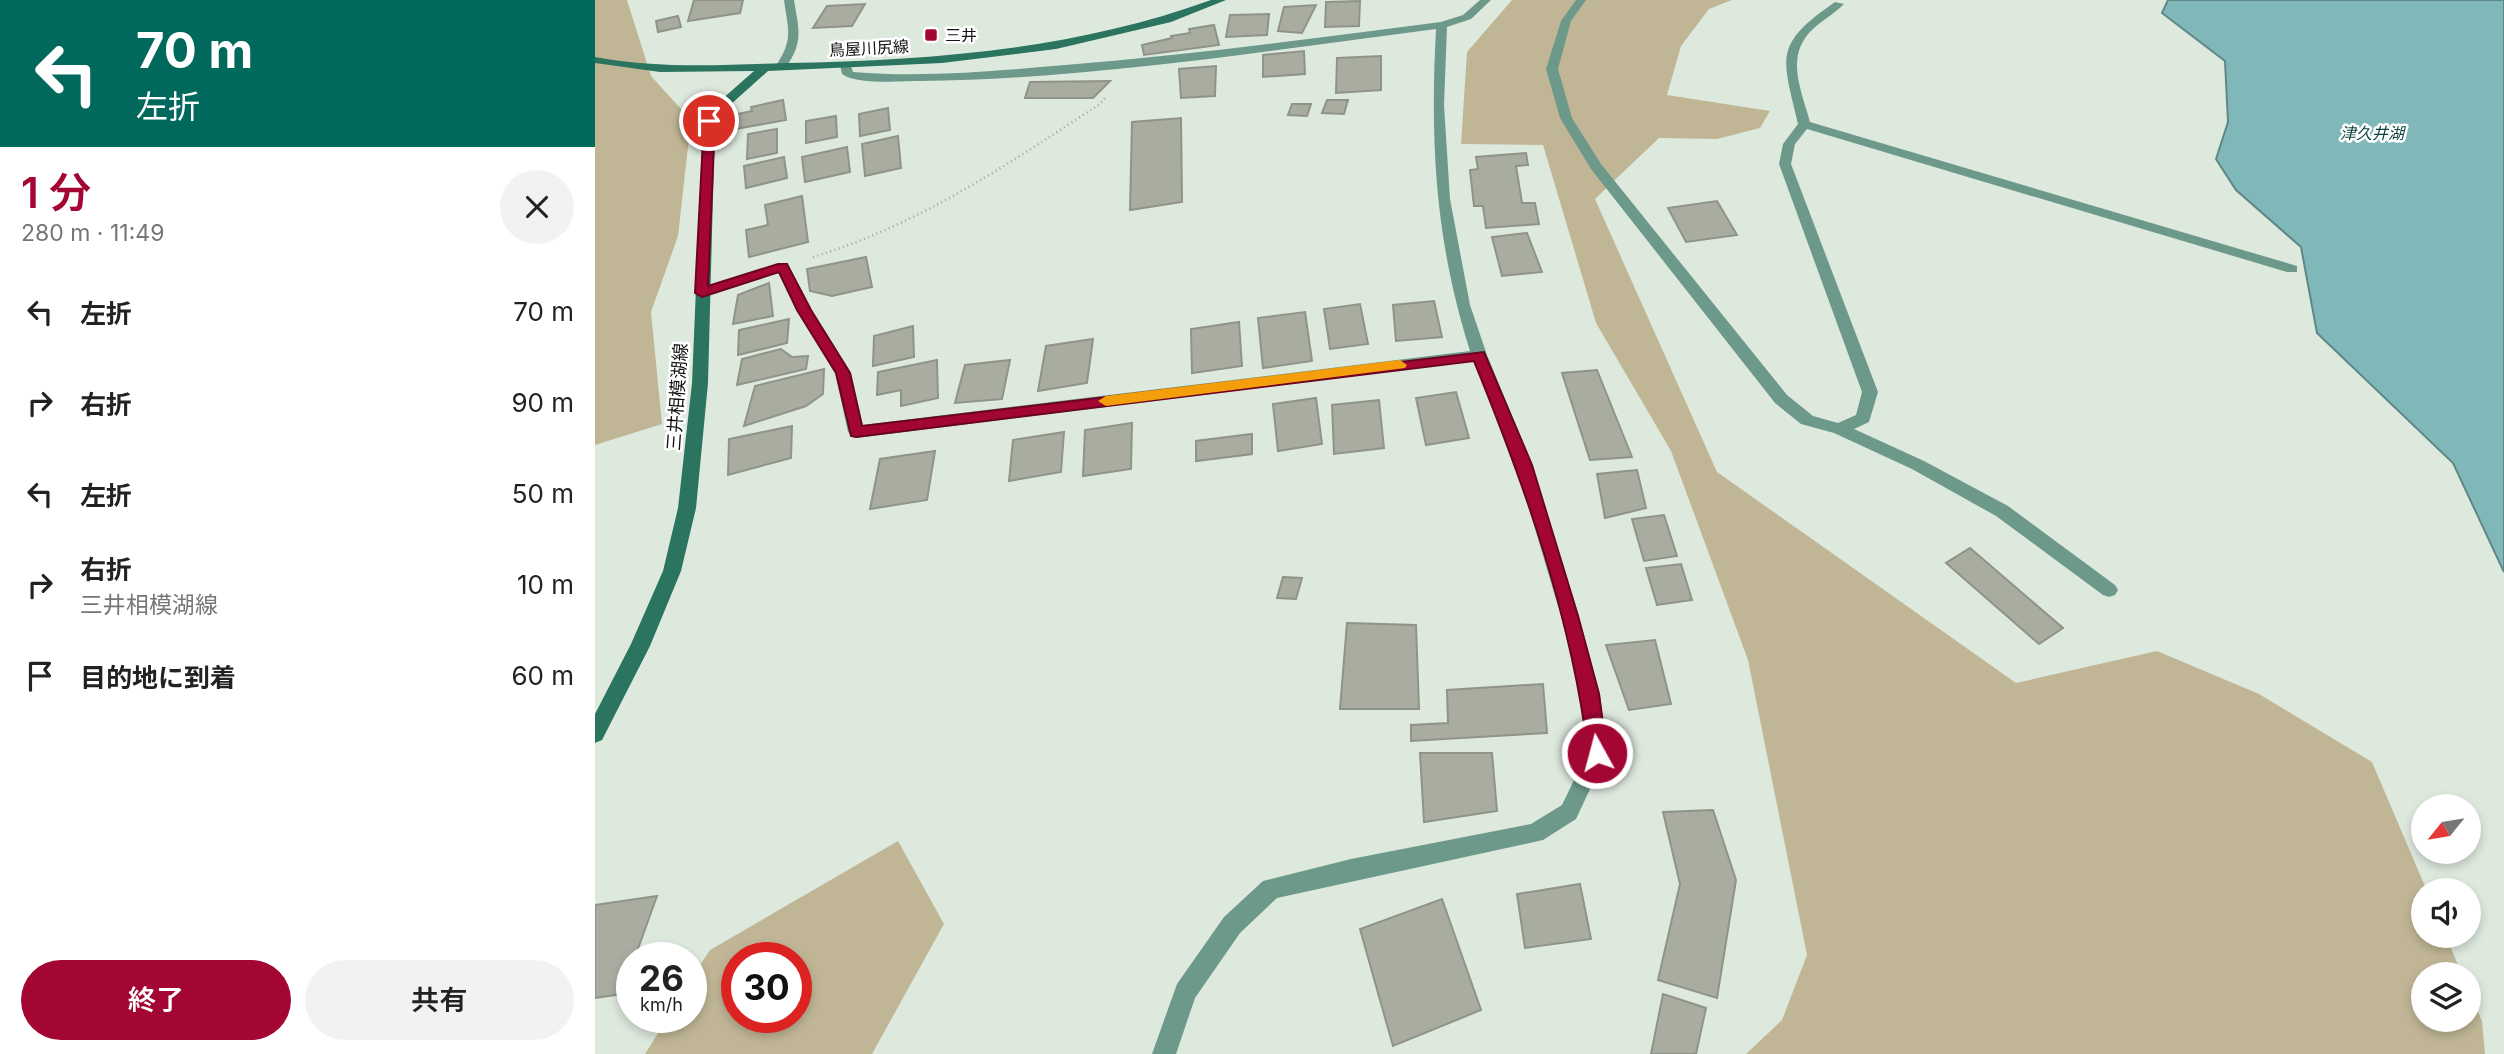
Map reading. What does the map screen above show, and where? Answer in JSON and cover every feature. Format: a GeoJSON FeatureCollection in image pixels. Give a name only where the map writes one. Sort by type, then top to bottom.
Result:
{"type":"FeatureCollection","features":[{"type":"Feature","properties":{"kind":"main road","name":"鳥屋川尻線"},"geometry":{"type":"LineString","coordinates":[[595,60],[656,68],[764,68],[952,59],[1036,50],[1136,28],[1221,0]]}},
{"type":"Feature","properties":{"kind":"main road","name":"三井相模湖線"},"geometry":{"type":"LineString","coordinates":[[595,734],[640,646],[671,571],[687,508],[700,383],[709,121],[716,111],[764,68]]}},
{"type":"Feature","properties":{"kind":"street"},"geometry":{"type":"LineString","coordinates":[[781,67],[795,48],[795,19],[789,0]]}},
{"type":"Feature","properties":{"kind":"street"},"geometry":{"type":"LineString","coordinates":[[846,65],[846,72],[850,75],[961,77],[1197,57],[1442,25],[1467,17],[1486,0]]}},
{"type":"Feature","properties":{"kind":"street"},"geometry":{"type":"LineString","coordinates":[[1581,0],[1566,21],[1552,69],[1566,118],[1596,166],[1781,399],[1807,420],[1839,429],[1918,465],[2002,511],[2109,590]]}},
{"type":"Feature","properties":{"kind":"street"},"geometry":{"type":"LineString","coordinates":[[1839,4],[1799,38],[1790,59],[1804,124],[1790,144],[1785,164],[1870,393],[1863,418],[1839,429]]}},
{"type":"Feature","properties":{"kind":"street"},"geometry":{"type":"LineString","coordinates":[[1164,1054],[1185,992],[1232,925],[1271,889],[1535,833],[1569,812],[1597,753],[1590,694],[1566,603],[1524,465],[1479,355],[1463,305],[1443,199],[1438,105],[1442,25]]}},
{"type":"Feature","properties":{"kind":"street"},"geometry":{"type":"LineString","coordinates":[[1804,124],[2292,269]]}},
{"type":"Feature","properties":{"kind":"street"},"geometry":{"type":"LineString","coordinates":[[702,293],[782,267],[804,310],[843,373],[856,432],[1479,355]]}},
{"type":"Feature","properties":{"kind":"path"},"geometry":{"type":"LineString","coordinates":[[782,267],[869,240],[927,211],[1011,162],[1100,104],[1139,62]]}},
{"type":"Feature","properties":{"kind":"shaded area"},"geometry":{"type":"Polygon","coordinates":[[[595,0],[627,0],[651,76],[691,120],[678,236],[651,312],[662,424],[595,445],[595,0]]]}},
{"type":"Feature","properties":{"kind":"shaded area"},"geometry":{"type":"Polygon","coordinates":[[[1512,0],[1732,0],[1709,9],[1681,46],[1667,95],[1770,111],[1760,128],[1717,139],[1659,138],[1595,199],[1717,472],[2016,683],[2157,651],[2259,694],[2372,762],[2411,853],[2411,864],[2415,864],[2421,878],[2411,878],[2411,948],[2451,948],[2457,962],[2411,962],[2411,1032],[2481,1032],[2481,1019],[2485,1054],[1746,1054],[1782,1020],[1807,955],[1748,660],[1671,451],[1596,323],[1543,145],[1461,144],[1467,52],[1512,0]]]}},
{"type":"Feature","properties":{"kind":"shaded area"},"geometry":{"type":"Polygon","coordinates":[[[898,841],[944,924],[872,1054],[645,1054],[658,1033],[707,1033],[707,955],[721,944],[721,1033],[812,1033],[812,942],[724,942],[898,841]]]}},
{"type":"Feature","properties":{"kind":"water","name":"津久井湖"},"geometry":{"type":"Polygon","coordinates":[[[2168,0],[2504,0],[2504,572],[2453,463],[2317,333],[2301,247],[2236,190],[2216,159],[2228,122],[2225,61],[2162,13],[2168,0]]]}},
{"type":"Feature","properties":{"kind":"building"},"geometry":{"type":"Polygon","coordinates":[[[694,0],[743,0],[740,13],[688,21],[694,0]]]}},
{"type":"Feature","properties":{"kind":"building"},"geometry":{"type":"Polygon","coordinates":[[[1360,1],[1359,26],[1325,27],[1326,2],[1360,1]]]}},
{"type":"Feature","properties":{"kind":"building"},"geometry":{"type":"Polygon","coordinates":[[[865,4],[852,26],[813,28],[827,6],[865,4]]]}},
{"type":"Feature","properties":{"kind":"building"},"geometry":{"type":"Polygon","coordinates":[[[1316,5],[1302,33],[1278,31],[1284,7],[1316,5]]]}},
{"type":"Feature","properties":{"kind":"building"},"geometry":{"type":"Polygon","coordinates":[[[1269,14],[1267,35],[1226,37],[1230,15],[1269,14]]]}},
{"type":"Feature","properties":{"kind":"building"},"geometry":{"type":"Polygon","coordinates":[[[678,16],[681,27],[658,32],[656,21],[678,16]]]}},
{"type":"Feature","properties":{"kind":"building"},"geometry":{"type":"Polygon","coordinates":[[[1214,25],[1219,45],[1144,55],[1142,45],[1190,33],[1189,29],[1214,25]]]}},
{"type":"Feature","properties":{"kind":"building"},"geometry":{"type":"Polygon","coordinates":[[[1304,51],[1305,74],[1263,77],[1263,55],[1304,51]]]}},
{"type":"Feature","properties":{"kind":"building"},"geometry":{"type":"Polygon","coordinates":[[[1381,56],[1381,90],[1336,93],[1337,58],[1381,56]]]}},
{"type":"Feature","properties":{"kind":"building"},"geometry":{"type":"Polygon","coordinates":[[[1216,66],[1215,96],[1181,98],[1179,69],[1216,66]]]}},
{"type":"Feature","properties":{"kind":"building"},"geometry":{"type":"Polygon","coordinates":[[[1110,81],[1093,98],[1025,98],[1030,82],[1110,81]]]}},
{"type":"Feature","properties":{"kind":"building"},"geometry":{"type":"Polygon","coordinates":[[[783,100],[786,120],[735,129],[733,115],[752,111],[751,107],[783,100]]]}},
{"type":"Feature","properties":{"kind":"building"},"geometry":{"type":"Polygon","coordinates":[[[1327,100],[1348,100],[1344,114],[1322,113],[1327,100]]]}},
{"type":"Feature","properties":{"kind":"building"},"geometry":{"type":"Polygon","coordinates":[[[1292,104],[1311,104],[1307,116],[1288,115],[1292,104]]]}},
{"type":"Feature","properties":{"kind":"building"},"geometry":{"type":"Polygon","coordinates":[[[888,108],[890,130],[860,136],[859,114],[888,108]]]}},
{"type":"Feature","properties":{"kind":"building"},"geometry":{"type":"Polygon","coordinates":[[[836,116],[837,137],[806,143],[806,121],[836,116]]]}},
{"type":"Feature","properties":{"kind":"building"},"geometry":{"type":"Polygon","coordinates":[[[1181,118],[1182,202],[1130,210],[1132,122],[1181,118]]]}},
{"type":"Feature","properties":{"kind":"building"},"geometry":{"type":"Polygon","coordinates":[[[777,129],[777,153],[747,159],[748,134],[777,129]]]}},
{"type":"Feature","properties":{"kind":"building"},"geometry":{"type":"Polygon","coordinates":[[[898,136],[901,168],[865,176],[862,144],[898,136]]]}},
{"type":"Feature","properties":{"kind":"building"},"geometry":{"type":"Polygon","coordinates":[[[847,147],[850,172],[805,182],[802,157],[847,147]]]}},
{"type":"Feature","properties":{"kind":"building"},"geometry":{"type":"Polygon","coordinates":[[[1526,153],[1528,165],[1516,166],[1522,203],[1535,203],[1539,224],[1486,228],[1483,206],[1474,206],[1470,170],[1478,169],[1476,157],[1526,153]]]}},
{"type":"Feature","properties":{"kind":"building"},"geometry":{"type":"Polygon","coordinates":[[[784,157],[787,178],[746,188],[744,166],[784,157]]]}},
{"type":"Feature","properties":{"kind":"building"},"geometry":{"type":"Polygon","coordinates":[[[802,196],[808,242],[749,257],[746,230],[768,225],[765,205],[802,196]]]}},
{"type":"Feature","properties":{"kind":"building"},"geometry":{"type":"Polygon","coordinates":[[[1717,201],[1737,235],[1686,242],[1668,208],[1717,201]]]}},
{"type":"Feature","properties":{"kind":"building"},"geometry":{"type":"Polygon","coordinates":[[[1527,233],[1542,272],[1502,276],[1492,237],[1527,233]]]}},
{"type":"Feature","properties":{"kind":"building"},"geometry":{"type":"Polygon","coordinates":[[[866,257],[872,287],[832,296],[810,291],[807,269],[866,257]]]}},
{"type":"Feature","properties":{"kind":"building"},"geometry":{"type":"Polygon","coordinates":[[[769,283],[773,316],[733,324],[738,295],[769,283]]]}},
{"type":"Feature","properties":{"kind":"building"},"geometry":{"type":"Polygon","coordinates":[[[1434,301],[1442,337],[1396,341],[1393,305],[1434,301]]]}},
{"type":"Feature","properties":{"kind":"building"},"geometry":{"type":"Polygon","coordinates":[[[1360,304],[1368,344],[1330,349],[1324,309],[1360,304]]]}},
{"type":"Feature","properties":{"kind":"building"},"geometry":{"type":"Polygon","coordinates":[[[1305,312],[1312,361],[1263,368],[1258,318],[1305,312]]]}},
{"type":"Feature","properties":{"kind":"building"},"geometry":{"type":"Polygon","coordinates":[[[789,319],[787,343],[738,355],[739,330],[789,319]]]}},
{"type":"Feature","properties":{"kind":"building"},"geometry":{"type":"Polygon","coordinates":[[[1239,322],[1242,366],[1192,373],[1191,329],[1239,322]]]}},
{"type":"Feature","properties":{"kind":"building"},"geometry":{"type":"Polygon","coordinates":[[[913,326],[914,357],[873,366],[874,336],[913,326]]]}},
{"type":"Feature","properties":{"kind":"building"},"geometry":{"type":"Polygon","coordinates":[[[1093,339],[1087,383],[1038,391],[1046,346],[1093,339]]]}},
{"type":"Feature","properties":{"kind":"building"},"geometry":{"type":"Polygon","coordinates":[[[781,349],[792,357],[808,356],[806,369],[737,385],[742,359],[781,349]]]}},
{"type":"Feature","properties":{"kind":"building"},"geometry":{"type":"Polygon","coordinates":[[[937,360],[938,398],[901,406],[901,390],[877,395],[878,372],[937,360]]]}},
{"type":"Feature","properties":{"kind":"building"},"geometry":{"type":"Polygon","coordinates":[[[1010,360],[1002,399],[955,403],[965,365],[1010,360]]]}},
{"type":"Feature","properties":{"kind":"building"},"geometry":{"type":"Polygon","coordinates":[[[824,369],[823,394],[806,406],[744,426],[755,386],[824,369]]]}},
{"type":"Feature","properties":{"kind":"building"},"geometry":{"type":"Polygon","coordinates":[[[1597,370],[1632,457],[1590,460],[1562,373],[1597,370]]]}},
{"type":"Feature","properties":{"kind":"building"},"geometry":{"type":"Polygon","coordinates":[[[1456,392],[1469,438],[1426,445],[1416,398],[1456,392]]]}},
{"type":"Feature","properties":{"kind":"building"},"geometry":{"type":"Polygon","coordinates":[[[1316,398],[1322,444],[1278,451],[1273,404],[1316,398]]]}},
{"type":"Feature","properties":{"kind":"building"},"geometry":{"type":"Polygon","coordinates":[[[1379,400],[1384,448],[1334,454],[1332,405],[1379,400]]]}},
{"type":"Feature","properties":{"kind":"building"},"geometry":{"type":"Polygon","coordinates":[[[1132,423],[1131,469],[1083,476],[1085,430],[1132,423]]]}},
{"type":"Feature","properties":{"kind":"building"},"geometry":{"type":"Polygon","coordinates":[[[792,426],[791,458],[728,475],[729,439],[792,426]]]}},
{"type":"Feature","properties":{"kind":"building"},"geometry":{"type":"Polygon","coordinates":[[[1064,432],[1061,472],[1009,481],[1013,440],[1064,432]]]}},
{"type":"Feature","properties":{"kind":"building"},"geometry":{"type":"Polygon","coordinates":[[[1252,434],[1252,454],[1196,461],[1196,441],[1252,434]]]}},
{"type":"Feature","properties":{"kind":"building"},"geometry":{"type":"Polygon","coordinates":[[[935,451],[927,500],[870,509],[880,459],[935,451]]]}},
{"type":"Feature","properties":{"kind":"building"},"geometry":{"type":"Polygon","coordinates":[[[1637,470],[1646,508],[1605,518],[1597,474],[1637,470]]]}},
{"type":"Feature","properties":{"kind":"building"},"geometry":{"type":"Polygon","coordinates":[[[1664,515],[1677,556],[1644,561],[1632,519],[1664,515]]]}},
{"type":"Feature","properties":{"kind":"building"},"geometry":{"type":"Polygon","coordinates":[[[1970,548],[2063,628],[2039,644],[1946,563],[1970,548]]]}},
{"type":"Feature","properties":{"kind":"building"},"geometry":{"type":"Polygon","coordinates":[[[1681,564],[1692,600],[1657,605],[1646,568],[1681,564]]]}},
{"type":"Feature","properties":{"kind":"building"},"geometry":{"type":"Polygon","coordinates":[[[1283,577],[1302,578],[1296,599],[1277,598],[1283,577]]]}},
{"type":"Feature","properties":{"kind":"building"},"geometry":{"type":"Polygon","coordinates":[[[1347,623],[1416,625],[1419,709],[1340,709],[1347,623]]]}},
{"type":"Feature","properties":{"kind":"building"},"geometry":{"type":"Polygon","coordinates":[[[1655,640],[1671,704],[1629,710],[1606,645],[1655,640]]]}},
{"type":"Feature","properties":{"kind":"building"},"geometry":{"type":"Polygon","coordinates":[[[1543,684],[1547,733],[1411,741],[1411,725],[1448,723],[1447,690],[1543,684]]]}},
{"type":"Feature","properties":{"kind":"building"},"geometry":{"type":"Polygon","coordinates":[[[1420,753],[1492,753],[1497,811],[1424,822],[1420,753]]]}},
{"type":"Feature","properties":{"kind":"building"},"geometry":{"type":"Polygon","coordinates":[[[1713,810],[1736,880],[1717,998],[1658,980],[1680,884],[1663,812],[1713,810]]]}},
{"type":"Feature","properties":{"kind":"building"},"geometry":{"type":"Polygon","coordinates":[[[1580,884],[1591,939],[1525,948],[1517,894],[1580,884]]]}},
{"type":"Feature","properties":{"kind":"building"},"geometry":{"type":"Polygon","coordinates":[[[657,896],[640,942],[616,942],[616,995],[595,998],[595,905],[657,896]]]}},
{"type":"Feature","properties":{"kind":"building"},"geometry":{"type":"Polygon","coordinates":[[[1442,899],[1481,1010],[1393,1046],[1360,929],[1442,899]]]}},
{"type":"Feature","properties":{"kind":"building"},"geometry":{"type":"Polygon","coordinates":[[[1663,994],[1706,1008],[1696,1054],[1651,1054],[1663,994]]]}},
{"type":"Feature","properties":{"kind":"slow traffic"},"geometry":{"type":"LineString","coordinates":[[1106,401],[1400,365]]}},
{"type":"Feature","properties":{"kind":"place","name":"三井"},"geometry":{"type":"Point","coordinates":[931,35]}},
{"type":"Feature","properties":{"kind":"route"},"geometry":{"type":"LineString","coordinates":[[709,121],[702,293],[782,267],[804,310],[843,373],[856,432],[1479,355],[1524,465],[1570,616],[1590,694],[1597,753]]}}]}
